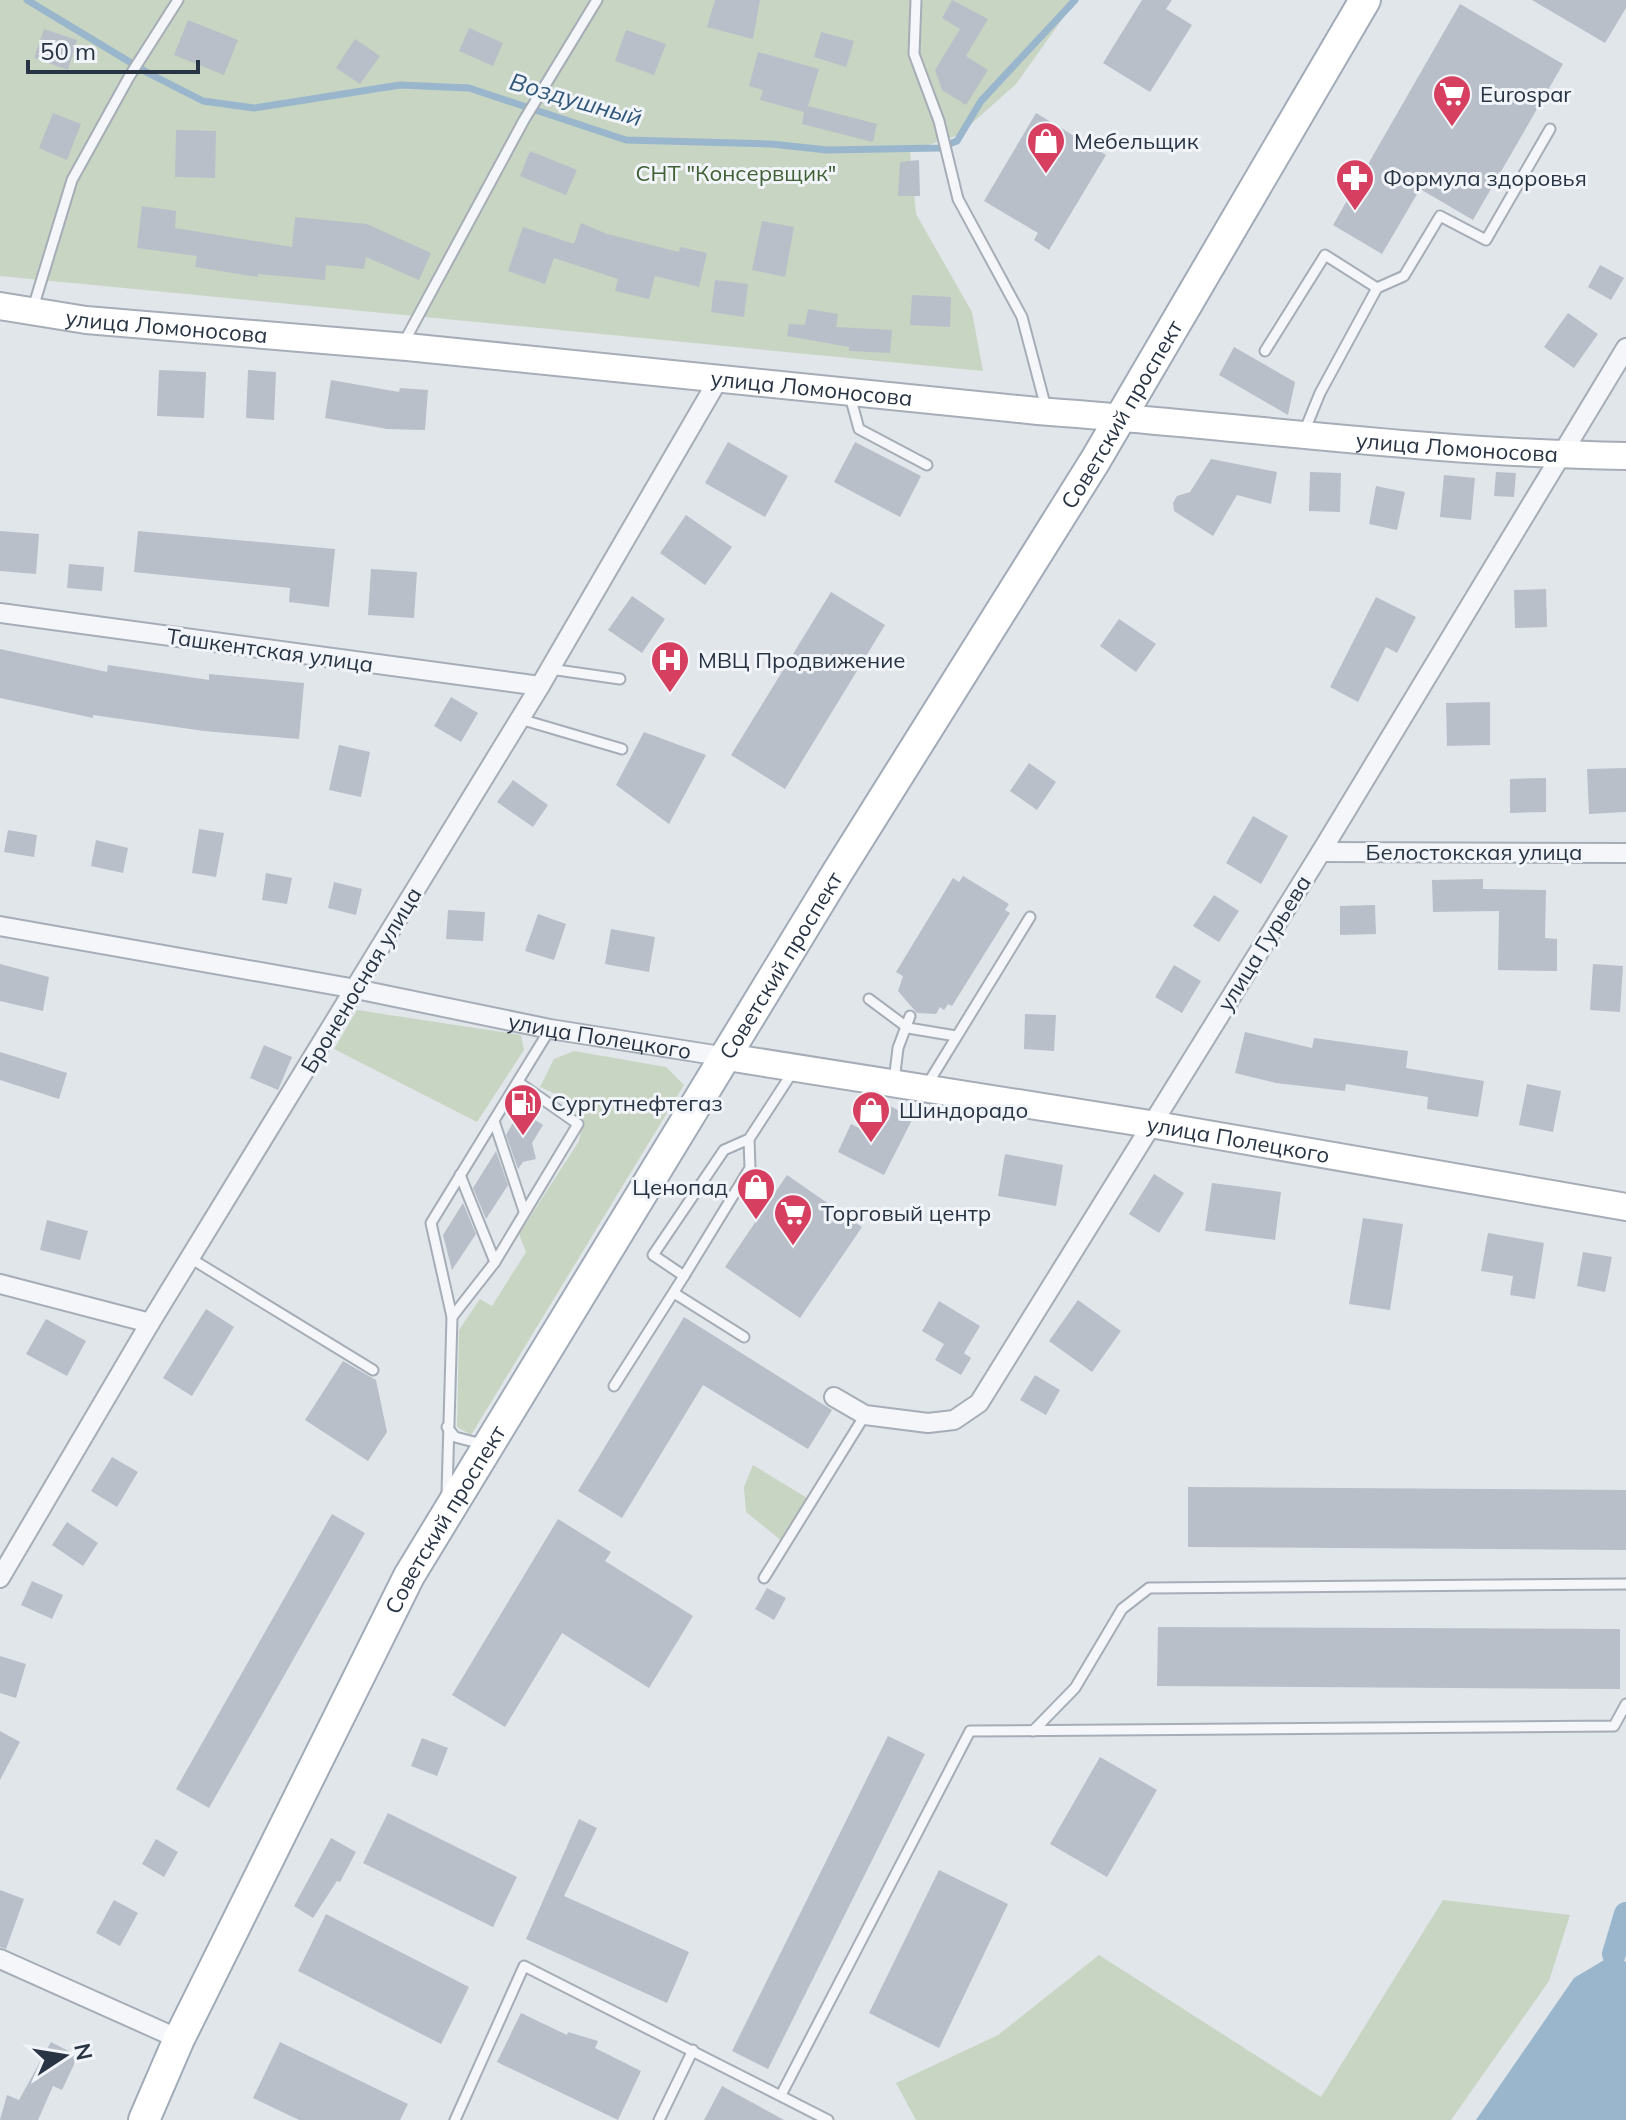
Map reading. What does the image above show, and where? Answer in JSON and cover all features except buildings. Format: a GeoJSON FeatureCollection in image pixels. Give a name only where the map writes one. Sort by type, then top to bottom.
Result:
{"type":"FeatureCollection","features":[{"type":"Feature","properties":{"kind":"main road","name":"Советский проспект"},"geometry":{"type":"LineString","coordinates":[[144,2120],[179,2039],[409,1576],[1121,415],[1365,0]]}},
{"type":"Feature","properties":{"kind":"street","name":"улица Ломоносова"},"geometry":{"type":"LineString","coordinates":[[0,306],[33,308],[86,320],[402,347],[1047,411],[1121,415],[1303,436],[1563,455],[1626,456]]}},
{"type":"Feature","properties":{"kind":"street","name":"улица Гурьева"},"geometry":{"type":"LineString","coordinates":[[834,1397],[865,1415],[928,1423],[954,1420],[979,1403],[1321,852],[1626,348]]}},
{"type":"Feature","properties":{"kind":"street","name":"Броненосная улица"},"geometry":{"type":"LineString","coordinates":[[1,1571],[540,686],[718,380]]}},
{"type":"Feature","properties":{"kind":"street","name":"Ташкентская улица"},"geometry":{"type":"LineString","coordinates":[[0,613],[540,686]]}},
{"type":"Feature","properties":{"kind":"street","name":"Белостокская улица"},"geometry":{"type":"LineString","coordinates":[[1321,852],[1626,853]]}},
{"type":"Feature","properties":{"kind":"street","name":"улица Полецкого"},"geometry":{"type":"LineString","coordinates":[[0,926],[356,989],[550,1029],[894,1081],[1626,1207]]}},
{"type":"Feature","properties":{"kind":"street"},"geometry":{"type":"LineString","coordinates":[[0,1284],[150,1323]]}},
{"type":"Feature","properties":{"kind":"street"},"geometry":{"type":"LineString","coordinates":[[0,1959],[179,2039]]}},
{"type":"Feature","properties":{"kind":"lane"},"geometry":{"type":"LineString","coordinates":[[33,308],[72,180],[129,77],[178,0]]}},
{"type":"Feature","properties":{"kind":"lane"},"geometry":{"type":"LineString","coordinates":[[402,347],[524,120],[597,0]]}},
{"type":"Feature","properties":{"kind":"lane"},"geometry":{"type":"LineString","coordinates":[[916,0],[914,54],[943,136],[958,199],[1022,317],[1047,411]]}},
{"type":"Feature","properties":{"kind":"lane"},"geometry":{"type":"LineString","coordinates":[[1303,436],[1320,393],[1377,288],[1404,276],[1440,216],[1486,240],[1550,129]]}},
{"type":"Feature","properties":{"kind":"lane"},"geometry":{"type":"LineString","coordinates":[[1265,351],[1325,255],[1377,288]]}},
{"type":"Feature","properties":{"kind":"lane"},"geometry":{"type":"LineString","coordinates":[[849,392],[859,429],[927,465]]}},
{"type":"Feature","properties":{"kind":"lane"},"geometry":{"type":"LineString","coordinates":[[550,669],[620,679]]}},
{"type":"Feature","properties":{"kind":"lane"},"geometry":{"type":"LineString","coordinates":[[520,719],[622,749]]}},
{"type":"Feature","properties":{"kind":"lane"},"geometry":{"type":"LineString","coordinates":[[925,1087],[1030,917]]}},
{"type":"Feature","properties":{"kind":"lane"},"geometry":{"type":"LineString","coordinates":[[869,999],[904,1026],[923,1034],[956,1036]]}},
{"type":"Feature","properties":{"kind":"lane"},"geometry":{"type":"LineString","coordinates":[[894,1081],[904,1026],[910,1016]]}},
{"type":"Feature","properties":{"kind":"lane"},"geometry":{"type":"LineString","coordinates":[[447,1511],[452,1317],[431,1223],[550,1029]]}},
{"type":"Feature","properties":{"kind":"lane"},"geometry":{"type":"LineString","coordinates":[[684,1276],[653,1255],[724,1150],[749,1139],[797,1066]]}},
{"type":"Feature","properties":{"kind":"lane"},"geometry":{"type":"LineString","coordinates":[[452,1317],[495,1262],[578,1124],[518,1082]]}},
{"type":"Feature","properties":{"kind":"lane"},"geometry":{"type":"LineString","coordinates":[[494,1121],[524,1211]]}},
{"type":"Feature","properties":{"kind":"lane"},"geometry":{"type":"LineString","coordinates":[[614,1386],[750,1168],[749,1139]]}},
{"type":"Feature","properties":{"kind":"lane"},"geometry":{"type":"LineString","coordinates":[[460,1175],[495,1262]]}},
{"type":"Feature","properties":{"kind":"lane"},"geometry":{"type":"LineString","coordinates":[[190,1258],[373,1370]]}},
{"type":"Feature","properties":{"kind":"lane"},"geometry":{"type":"LineString","coordinates":[[674,1293],[744,1337]]}},
{"type":"Feature","properties":{"kind":"lane"},"geometry":{"type":"LineString","coordinates":[[764,1578],[865,1415]]}},
{"type":"Feature","properties":{"kind":"lane"},"geometry":{"type":"LineString","coordinates":[[447,1427],[455,1437],[488,1445]]}},
{"type":"Feature","properties":{"kind":"lane"},"geometry":{"type":"LineString","coordinates":[[1033,1731],[1075,1688],[1122,1609],[1149,1588],[1626,1584]]}},
{"type":"Feature","properties":{"kind":"lane"},"geometry":{"type":"LineString","coordinates":[[781,2095],[970,1731],[1614,1726],[1626,1704]]}},
{"type":"Feature","properties":{"kind":"lane"},"geometry":{"type":"LineString","coordinates":[[455,2120],[524,1966],[828,2120]]}},
{"type":"Feature","properties":{"kind":"lane"},"geometry":{"type":"LineString","coordinates":[[659,2120],[693,2050]]}},
{"type":"Feature","properties":{"kind":"green space","name":"СНТ \"Консервщик\""},"geometry":{"type":"Polygon","coordinates":[[[0,0],[1076,0],[1016,84],[959,135],[910,151],[916,214],[972,312],[983,371],[0,276],[0,0]]]}},
{"type":"Feature","properties":{"kind":"green space"},"geometry":{"type":"Polygon","coordinates":[[[357,1010],[521,1035],[524,1050],[477,1122],[334,1049],[357,1010]]]}},
{"type":"Feature","properties":{"kind":"green space"},"geometry":{"type":"Polygon","coordinates":[[[574,1051],[666,1067],[684,1085],[471,1435],[457,1427],[459,1330],[480,1299],[492,1306],[526,1252],[519,1234],[579,1141],[579,1118],[563,1102],[565,1098],[540,1087],[554,1059],[574,1051]]]}},
{"type":"Feature","properties":{"kind":"green space"},"geometry":{"type":"Polygon","coordinates":[[[753,1465],[807,1498],[783,1542],[746,1512],[744,1487],[753,1465]]]}},
{"type":"Feature","properties":{"kind":"green space"},"geometry":{"type":"Polygon","coordinates":[[[1443,1900],[1570,1915],[1549,1981],[1451,2120],[916,2120],[896,2083],[998,2035],[1099,1955],[1321,2097],[1443,1900]]]}},
{"type":"Feature","properties":{"kind":"water"},"geometry":{"type":"Polygon","coordinates":[[[1614,1954],[1626,1962],[1626,2120],[1476,2120],[1574,1978],[1614,1954]]]}},
{"type":"Feature","properties":{"kind":"waterway","name":"Воздушный"},"geometry":{"type":"LineString","coordinates":[[27,0],[148,73],[203,101],[254,108],[400,85],[469,88],[626,140],[771,144],[827,150],[939,148],[957,141],[981,101],[1075,0]]}},
{"type":"Feature","properties":{"kind":"waterway"},"geometry":{"type":"LineString","coordinates":[[1614,1954],[1626,1914]]}},
{"type":"Feature","properties":{"kind":"place","name":"Eurospar"},"geometry":{"type":"Point","coordinates":[1452,128]}},
{"type":"Feature","properties":{"kind":"place","name":"Мебельщик"},"geometry":{"type":"Point","coordinates":[1046,175]}},
{"type":"Feature","properties":{"kind":"place","name":"Формула здоровья"},"geometry":{"type":"Point","coordinates":[1355,212]}},
{"type":"Feature","properties":{"kind":"place","name":"МВЦ Продвижение"},"geometry":{"type":"Point","coordinates":[670,694]}},
{"type":"Feature","properties":{"kind":"place","name":"Сургутнефтегаз"},"geometry":{"type":"Point","coordinates":[523,1137]}},
{"type":"Feature","properties":{"kind":"place","name":"Шиндорадо"},"geometry":{"type":"Point","coordinates":[871,1144]}},
{"type":"Feature","properties":{"kind":"place","name":"Ценопад"},"geometry":{"type":"Point","coordinates":[756,1221]}},
{"type":"Feature","properties":{"kind":"place","name":"Торговый центр"},"geometry":{"type":"Point","coordinates":[793,1247]}}]}
